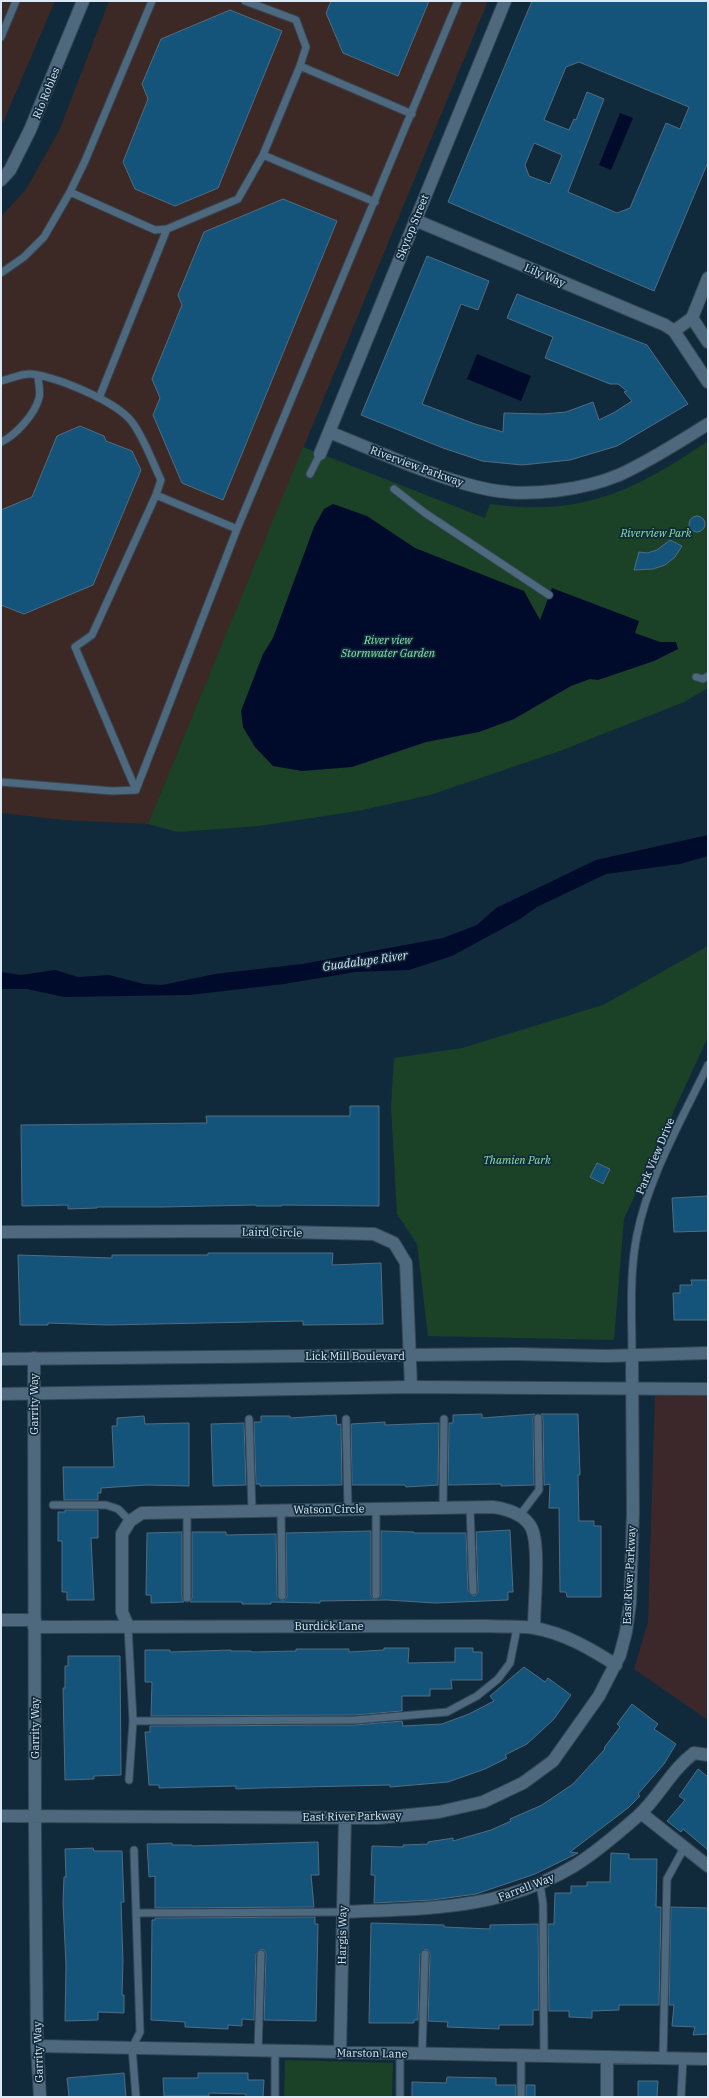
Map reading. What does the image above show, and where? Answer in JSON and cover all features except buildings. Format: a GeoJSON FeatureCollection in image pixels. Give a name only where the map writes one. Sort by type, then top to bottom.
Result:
{"type":"FeatureCollection","features":[{"type":"Feature","properties":{"kind":"street","name":"Skytop Street"},"geometry":{"type":"LineString","coordinates":[[320,454],[505,1]]}},
{"type":"Feature","properties":{"kind":"street","name":"Rio Robles"},"geometry":{"type":"LineString","coordinates":[[1,180],[10,170],[30,130],[81,2]]}},
{"type":"Feature","properties":{"kind":"street","name":"Lily Way"},"geometry":{"type":"LineString","coordinates":[[415,220],[674,331]]}},
{"type":"Feature","properties":{"kind":"street"},"geometry":{"type":"LineString","coordinates":[[708,278],[692,318],[674,331],[708,382]]}},
{"type":"Feature","properties":{"kind":"street"},"geometry":{"type":"LineString","coordinates":[[692,318],[708,342]]}},
{"type":"Feature","properties":{"kind":"street","name":"Riverview Parkway"},"geometry":{"type":"LineString","coordinates":[[329,432],[456,482],[492,490],[524,492],[556,490],[589,485],[618,475],[650,460],[708,424]]}},
{"type":"Feature","properties":{"kind":"street","name":"Laird Circle"},"geometry":{"type":"LineString","coordinates":[[1,1232],[246,1231],[374,1234],[394,1243],[406,1263],[410,1387]]}},
{"type":"Feature","properties":{"kind":"street","name":"Lick Mill Boulevard"},"geometry":{"type":"LineString","coordinates":[[1,1359],[517,1354],[632,1356],[708,1353]]}},
{"type":"Feature","properties":{"kind":"street","name":"East River Parkway"},"geometry":{"type":"LineString","coordinates":[[1,1816],[378,1818],[439,1812],[484,1802],[523,1783],[553,1761],[599,1696],[616,1665],[626,1632],[630,1603],[633,1513],[632,1356]]}},
{"type":"Feature","properties":{"kind":"street","name":"Garrity Way"},"geometry":{"type":"LineString","coordinates":[[34,1358],[35,1816],[37,2046],[40,2097]]}},
{"type":"Feature","properties":{"kind":"street"},"geometry":{"type":"LineString","coordinates":[[1,1394],[410,1387],[633,1390],[708,1389]]}},
{"type":"Feature","properties":{"kind":"street","name":"Watson Circle"},"geometry":{"type":"LineString","coordinates":[[130,1521],[142,1513],[187,1511],[443,1507],[507,1508],[520,1515],[532,1528],[535,1551],[534,1628]]}},
{"type":"Feature","properties":{"kind":"street"},"geometry":{"type":"LineString","coordinates":[[128,1626],[122,1612],[122,1534],[130,1521]]}},
{"type":"Feature","properties":{"kind":"street","name":"Burdick Lane"},"geometry":{"type":"LineString","coordinates":[[1,1620],[34,1624],[128,1626],[487,1626],[534,1628],[556,1633],[589,1649],[616,1665]]}},
{"type":"Feature","properties":{"kind":"street","name":"Farrell Way"},"geometry":{"type":"LineString","coordinates":[[342,1912],[414,1910],[471,1904],[506,1896],[540,1884],[573,1866],[591,1854],[641,1813],[682,1762],[694,1753],[708,1755]]}},
{"type":"Feature","properties":{"kind":"street"},"geometry":{"type":"LineString","coordinates":[[641,1813],[708,1866]]}},
{"type":"Feature","properties":{"kind":"street","name":"Hargis Way"},"geometry":{"type":"LineString","coordinates":[[340,2053],[345,1818]]}},
{"type":"Feature","properties":{"kind":"street","name":"Marston Lane"},"geometry":{"type":"LineString","coordinates":[[37,2046],[708,2059]]}},
{"type":"Feature","properties":{"kind":"street"},"geometry":{"type":"LineString","coordinates":[[607,2058],[607,2097]]}},
{"type":"Feature","properties":{"kind":"lane"},"geometry":{"type":"LineString","coordinates":[[1,37],[16,1]]}},
{"type":"Feature","properties":{"kind":"lane"},"geometry":{"type":"LineString","coordinates":[[1,273],[24,257],[44,237],[70,192],[85,161],[152,1]]}},
{"type":"Feature","properties":{"kind":"lane"},"geometry":{"type":"LineString","coordinates":[[70,192],[155,230],[167,229],[238,199],[263,155],[300,66],[306,47],[296,20],[262,4],[245,1]]}},
{"type":"Feature","properties":{"kind":"lane"},"geometry":{"type":"LineString","coordinates":[[136,790],[237,530],[458,1]]}},
{"type":"Feature","properties":{"kind":"lane"},"geometry":{"type":"LineString","coordinates":[[300,66],[412,114]]}},
{"type":"Feature","properties":{"kind":"lane"},"geometry":{"type":"LineString","coordinates":[[263,155],[375,202]]}},
{"type":"Feature","properties":{"kind":"lane"},"geometry":{"type":"LineString","coordinates":[[99,398],[167,229]]}},
{"type":"Feature","properties":{"kind":"lane"},"geometry":{"type":"LineString","coordinates":[[1,381],[29,374],[63,382],[99,398],[120,410],[132,422],[161,480],[156,495],[92,635],[75,647],[136,790]]}},
{"type":"Feature","properties":{"kind":"lane"},"geometry":{"type":"LineString","coordinates":[[1,442],[12,437],[27,420],[39,398],[38,376]]}},
{"type":"Feature","properties":{"kind":"lane"},"geometry":{"type":"LineString","coordinates":[[310,474],[320,454]]}},
{"type":"Feature","properties":{"kind":"lane"},"geometry":{"type":"LineString","coordinates":[[394,489],[425,513],[549,595]]}},
{"type":"Feature","properties":{"kind":"lane"},"geometry":{"type":"LineString","coordinates":[[156,495],[237,530]]}},
{"type":"Feature","properties":{"kind":"lane"},"geometry":{"type":"LineString","coordinates":[[696,677],[703,679],[708,676]]}},
{"type":"Feature","properties":{"kind":"lane"},"geometry":{"type":"LineString","coordinates":[[1,782],[112,791],[136,790]]}},
{"type":"Feature","properties":{"kind":"lane","name":"Park View Drive"},"geometry":{"type":"LineString","coordinates":[[632,1356],[631,1283],[637,1234],[652,1184],[708,1065]]}},
{"type":"Feature","properties":{"kind":"lane"},"geometry":{"type":"LineString","coordinates":[[520,1515],[539,1490],[538,1418]]}},
{"type":"Feature","properties":{"kind":"lane"},"geometry":{"type":"LineString","coordinates":[[249,1419],[252,1510]]}},
{"type":"Feature","properties":{"kind":"lane"},"geometry":{"type":"LineString","coordinates":[[346,1419],[348,1509]]}},
{"type":"Feature","properties":{"kind":"lane"},"geometry":{"type":"LineString","coordinates":[[443,1507],[444,1419]]}},
{"type":"Feature","properties":{"kind":"lane"},"geometry":{"type":"LineString","coordinates":[[52,1505],[106,1505],[118,1509],[130,1521]]}},
{"type":"Feature","properties":{"kind":"lane"},"geometry":{"type":"LineString","coordinates":[[470,1507],[473,1591]]}},
{"type":"Feature","properties":{"kind":"lane"},"geometry":{"type":"LineString","coordinates":[[376,1508],[376,1595]]}},
{"type":"Feature","properties":{"kind":"lane"},"geometry":{"type":"LineString","coordinates":[[280,1510],[282,1596]]}},
{"type":"Feature","properties":{"kind":"lane"},"geometry":{"type":"LineString","coordinates":[[187,1511],[187,1598]]}},
{"type":"Feature","properties":{"kind":"lane"},"geometry":{"type":"LineString","coordinates":[[128,1626],[133,1721],[129,1780]]}},
{"type":"Feature","properties":{"kind":"lane"},"geometry":{"type":"LineString","coordinates":[[133,1721],[355,1720],[448,1712],[477,1696],[498,1679],[510,1663],[518,1628]]}},
{"type":"Feature","properties":{"kind":"lane"},"geometry":{"type":"LineString","coordinates":[[663,2059],[667,1879],[684,1848]]}},
{"type":"Feature","properties":{"kind":"lane"},"geometry":{"type":"LineString","coordinates":[[134,1850],[140,2032],[132,2048],[136,2097]]}},
{"type":"Feature","properties":{"kind":"lane"},"geometry":{"type":"LineString","coordinates":[[540,1884],[543,1904],[544,2057]]}},
{"type":"Feature","properties":{"kind":"lane"},"geometry":{"type":"LineString","coordinates":[[137,1913],[342,1912]]}},
{"type":"Feature","properties":{"kind":"lane"},"geometry":{"type":"LineString","coordinates":[[258,2051],[261,1954]]}},
{"type":"Feature","properties":{"kind":"lane"},"geometry":{"type":"LineString","coordinates":[[422,2054],[425,1954]]}},
{"type":"Feature","properties":{"kind":"lane"},"geometry":{"type":"LineString","coordinates":[[275,2051],[275,2097]]}},
{"type":"Feature","properties":{"kind":"lane"},"geometry":{"type":"LineString","coordinates":[[400,2054],[400,2097]]}},
{"type":"Feature","properties":{"kind":"lane"},"geometry":{"type":"LineString","coordinates":[[521,2056],[521,2097]]}},
{"type":"Feature","properties":{"kind":"lane"},"geometry":{"type":"LineString","coordinates":[[681,2097],[683,2059]]}},
{"type":"Feature","properties":{"kind":"shaded area"},"geometry":{"type":"Polygon","coordinates":[[[1,1],[55,1],[1,127],[1,1]]]}},
{"type":"Feature","properties":{"kind":"shaded area"},"geometry":{"type":"Polygon","coordinates":[[[109,1],[488,1],[148,824],[64,820],[1,813],[1,217],[26,189],[59,131],[109,1]]]}},
{"type":"Feature","properties":{"kind":"shaded area"},"geometry":{"type":"Polygon","coordinates":[[[655,1394],[708,1395],[708,1720],[634,1669],[648,1622],[655,1394]]]}},
{"type":"Feature","properties":{"kind":"green space","name":"River view Stormwater Garden"},"geometry":{"type":"Polygon","coordinates":[[[708,441],[708,688],[684,702],[560,751],[430,795],[358,811],[259,826],[178,832],[148,824],[303,447],[485,518],[490,504],[522,507],[552,507],[579,503],[605,496],[656,474],[708,441]]]}},
{"type":"Feature","properties":{"kind":"green space","name":"Thamien Park"},"geometry":{"type":"Polygon","coordinates":[[[708,946],[708,1037],[624,1219],[614,1340],[428,1336],[417,1244],[397,1214],[391,1107],[394,1058],[462,1048],[603,1005],[708,946]]]}},
{"type":"Feature","properties":{"kind":"green space"},"geometry":{"type":"Polygon","coordinates":[[[285,2060],[393,2063],[392,2097],[284,2097],[285,2060]]]}},
{"type":"Feature","properties":{"kind":"water"},"geometry":{"type":"Polygon","coordinates":[[[620,113],[633,118],[611,170],[599,165],[620,113]]]}},
{"type":"Feature","properties":{"kind":"water"},"geometry":{"type":"Polygon","coordinates":[[[477,354],[531,376],[521,401],[467,379],[477,354]]]}},
{"type":"Feature","properties":{"kind":"water"},"geometry":{"type":"Polygon","coordinates":[[[333,504],[367,516],[415,548],[524,591],[540,620],[552,588],[639,621],[635,633],[660,642],[676,642],[678,649],[654,661],[598,680],[590,679],[571,686],[514,719],[479,732],[426,742],[352,767],[302,771],[273,766],[255,747],[243,727],[241,711],[263,654],[273,638],[314,527],[324,509],[333,504]]]}},
{"type":"Feature","properties":{"kind":"water","name":"Guadalupe River"},"geometry":{"type":"Polygon","coordinates":[[[708,835],[708,856],[680,864],[606,874],[537,907],[520,919],[452,956],[409,970],[355,972],[284,984],[190,995],[64,997],[27,989],[1,989],[1,972],[21,975],[55,970],[78,977],[109,975],[144,984],[162,985],[215,974],[302,964],[443,938],[477,925],[496,908],[596,860],[708,835]]]}},
{"type":"Feature","properties":{"kind":"park label","name":"Riverview Park"},"geometry":{"type":"Point","coordinates":[656,533]}}]}
